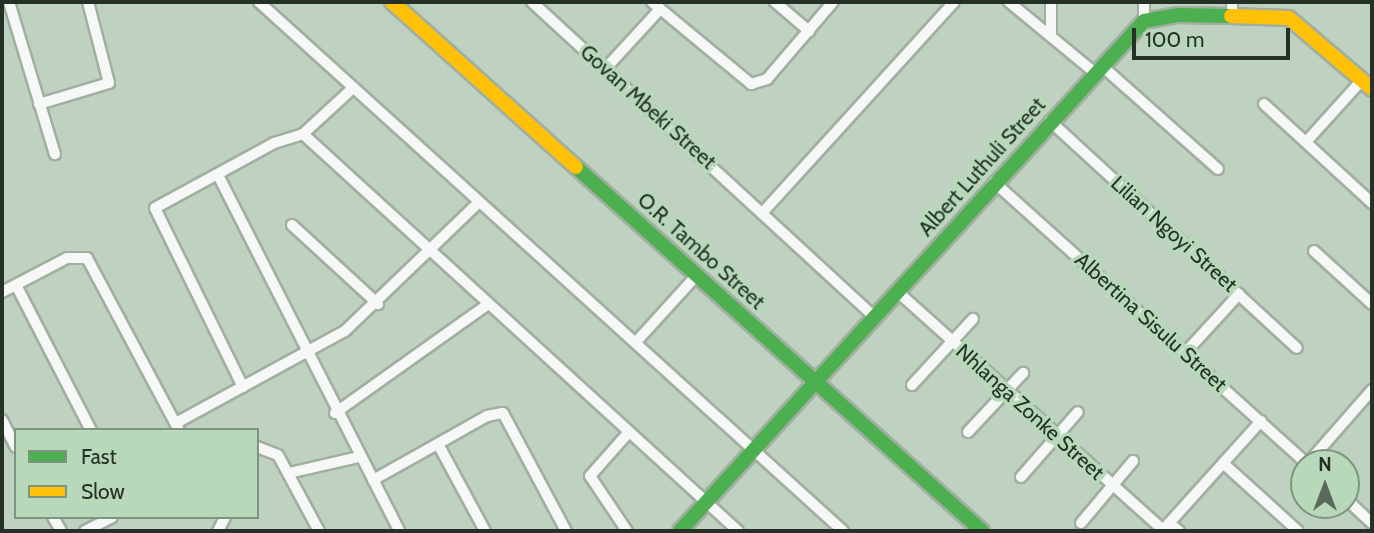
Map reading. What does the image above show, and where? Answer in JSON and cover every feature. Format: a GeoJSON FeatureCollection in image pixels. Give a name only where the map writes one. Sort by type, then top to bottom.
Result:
{"type":"FeatureCollection","features":[{"type":"Feature","properties":{"kind":"street"},"geometry":{"type":"LineString","coordinates":[[9,2],[55,154]]}},
{"type":"Feature","properties":{"kind":"street"},"geometry":{"type":"LineString","coordinates":[[39,104],[108,83],[88,2]]}},
{"type":"Feature","properties":{"kind":"street"},"geometry":{"type":"LineString","coordinates":[[259,2],[843,531]]}},
{"type":"Feature","properties":{"kind":"street","name":"O.R. Tambo Street"},"geometry":{"type":"LineString","coordinates":[[392,2],[982,531]]}},
{"type":"Feature","properties":{"kind":"street","name":"Govan Mbeki Street"},"geometry":{"type":"LineString","coordinates":[[532,2],[764,211],[876,318]]}},
{"type":"Feature","properties":{"kind":"street"},"geometry":{"type":"LineString","coordinates":[[775,2],[809,31]]}},
{"type":"Feature","properties":{"kind":"street"},"geometry":{"type":"LineString","coordinates":[[606,68],[656,5],[751,84],[767,79],[834,2]]}},
{"type":"Feature","properties":{"kind":"street"},"geometry":{"type":"LineString","coordinates":[[764,211],[954,2]]}},
{"type":"Feature","properties":{"kind":"street"},"geometry":{"type":"LineString","coordinates":[[1009,2],[1098,70],[1218,169]]}},
{"type":"Feature","properties":{"kind":"street"},"geometry":{"type":"LineString","coordinates":[[1051,2],[1051,36]]}},
{"type":"Feature","properties":{"kind":"street"},"geometry":{"type":"LineString","coordinates":[[1144,2],[1144,21],[1161,15],[1232,8],[1294,21],[1367,85],[1306,142]]}},
{"type":"Feature","properties":{"kind":"street","name":"Albert Luthuli Street"},"geometry":{"type":"LineString","coordinates":[[680,531],[899,293],[1050,121],[1144,21]]}},
{"type":"Feature","properties":{"kind":"street"},"geometry":{"type":"LineString","coordinates":[[243,387],[154,214],[159,205],[219,177],[274,143],[303,135],[352,89]]}},
{"type":"Feature","properties":{"kind":"street"},"geometry":{"type":"LineString","coordinates":[[1264,104],[1372,203]]}},
{"type":"Feature","properties":{"kind":"street","name":"Lilian Ngoyi Street"},"geometry":{"type":"LineString","coordinates":[[1050,121],[1297,348]]}},
{"type":"Feature","properties":{"kind":"street"},"geometry":{"type":"LineString","coordinates":[[303,135],[429,253],[738,531]]}},
{"type":"Feature","properties":{"kind":"street"},"geometry":{"type":"LineString","coordinates":[[219,177],[335,413],[399,531]]}},
{"type":"Feature","properties":{"kind":"street","name":"Albertina Sisulu Street"},"geometry":{"type":"LineString","coordinates":[[995,182],[1292,449]]}},
{"type":"Feature","properties":{"kind":"street"},"geometry":{"type":"LineString","coordinates":[[2,292],[66,258],[87,258],[178,427],[243,387],[306,354],[377,304],[479,202]]}},
{"type":"Feature","properties":{"kind":"street"},"geometry":{"type":"LineString","coordinates":[[292,225],[377,304]]}},
{"type":"Feature","properties":{"kind":"street"},"geometry":{"type":"LineString","coordinates":[[1314,251],[1372,304]]}},
{"type":"Feature","properties":{"kind":"street"},"geometry":{"type":"LineString","coordinates":[[636,342],[697,275]]}},
{"type":"Feature","properties":{"kind":"street"},"geometry":{"type":"LineString","coordinates":[[16,285],[90,428]]}},
{"type":"Feature","properties":{"kind":"street","name":"Nhlanga Zonke Street"},"geometry":{"type":"LineString","coordinates":[[899,293],[1055,437],[1165,528],[1179,531]]}},
{"type":"Feature","properties":{"kind":"street"},"geometry":{"type":"LineString","coordinates":[[1185,354],[1239,294]]}},
{"type":"Feature","properties":{"kind":"street"},"geometry":{"type":"LineString","coordinates":[[335,413],[487,305]]}},
{"type":"Feature","properties":{"kind":"street"},"geometry":{"type":"LineString","coordinates":[[912,385],[973,319]]}},
{"type":"Feature","properties":{"kind":"street"},"geometry":{"type":"LineString","coordinates":[[968,432],[1023,373]]}},
{"type":"Feature","properties":{"kind":"street"},"geometry":{"type":"LineString","coordinates":[[1319,449],[1372,390]]}},
{"type":"Feature","properties":{"kind":"street"},"geometry":{"type":"LineString","coordinates":[[1021,477],[1078,412]]}},
{"type":"Feature","properties":{"kind":"street"},"geometry":{"type":"LineString","coordinates":[[373,480],[492,413],[503,413],[566,531]]}},
{"type":"Feature","properties":{"kind":"street"},"geometry":{"type":"LineString","coordinates":[[2,420],[14,443]]}},
{"type":"Feature","properties":{"kind":"street"},"geometry":{"type":"LineString","coordinates":[[1165,528],[1261,421]]}},
{"type":"Feature","properties":{"kind":"street"},"geometry":{"type":"LineString","coordinates":[[627,531],[590,476],[629,432]]}},
{"type":"Feature","properties":{"kind":"street"},"geometry":{"type":"LineString","coordinates":[[438,444],[485,531]]}},
{"type":"Feature","properties":{"kind":"street"},"geometry":{"type":"LineString","coordinates":[[259,447],[274,451],[289,472],[319,531]]}},
{"type":"Feature","properties":{"kind":"street"},"geometry":{"type":"LineString","coordinates":[[289,472],[359,457]]}},
{"type":"Feature","properties":{"kind":"street"},"geometry":{"type":"LineString","coordinates":[[1081,523],[1133,461]]}},
{"type":"Feature","properties":{"kind":"street"},"geometry":{"type":"LineString","coordinates":[[1223,463],[1298,531]]}},
{"type":"Feature","properties":{"kind":"street"},"geometry":{"type":"LineString","coordinates":[[85,531],[108,519]]}},
{"type":"Feature","properties":{"kind":"traffic: fast"},"geometry":{"type":"LineString","coordinates":[[680,531],[1144,21],[1178,15],[1231,16]]}},
{"type":"Feature","properties":{"kind":"traffic: fast"},"geometry":{"type":"LineString","coordinates":[[576,167],[982,531]]}},
{"type":"Feature","properties":{"kind":"traffic: slow"},"geometry":{"type":"LineString","coordinates":[[392,2],[576,167]]}},
{"type":"Feature","properties":{"kind":"traffic: slow"},"geometry":{"type":"LineString","coordinates":[[1231,16],[1289,18],[1372,89]]}}]}
